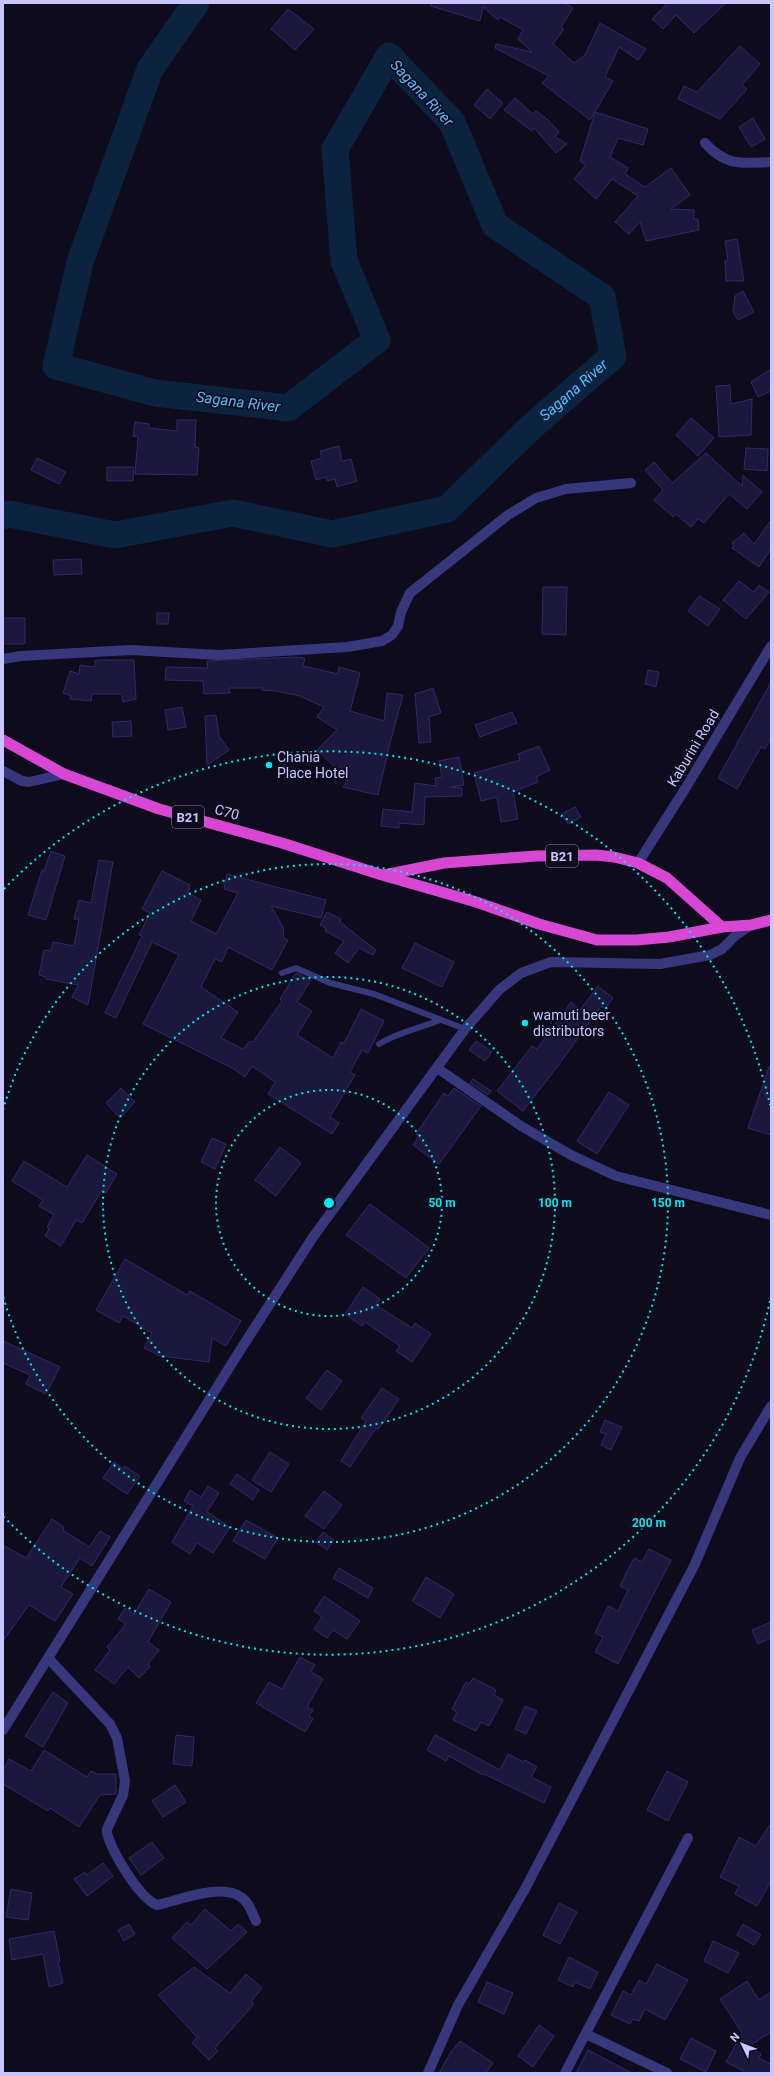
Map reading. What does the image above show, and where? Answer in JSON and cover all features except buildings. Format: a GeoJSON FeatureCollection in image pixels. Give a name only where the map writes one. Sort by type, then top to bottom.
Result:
{"type":"FeatureCollection","features":[{"type":"Feature","properties":{"kind":"highway","name":"C70"},"geometry":{"type":"LineString","coordinates":[[3,740],[64,774],[158,809],[282,843],[382,875]]}},
{"type":"Feature","properties":{"kind":"highway","name":"B21"},"geometry":{"type":"LineString","coordinates":[[382,875],[444,863],[536,856],[596,855],[614,857],[638,863],[667,878],[722,927]]}},
{"type":"Feature","properties":{"kind":"highway","name":"B21"},"geometry":{"type":"LineString","coordinates":[[382,875],[476,902],[539,924],[597,940],[637,940],[669,937],[722,927],[751,925],[771,920]]}},
{"type":"Feature","properties":{"kind":"street"},"geometry":{"type":"LineString","coordinates":[[705,143],[715,153],[736,163],[771,162]]}},
{"type":"Feature","properties":{"kind":"street"},"geometry":{"type":"LineString","coordinates":[[3,659],[21,656],[131,650],[219,655],[347,647],[382,641],[392,635],[398,626],[401,612],[410,593],[508,515],[536,498],[566,489],[631,483]]}},
{"type":"Feature","properties":{"kind":"street","name":"Kaburini Road"},"geometry":{"type":"LineString","coordinates":[[638,863],[685,789],[771,646]]}},
{"type":"Feature","properties":{"kind":"street"},"geometry":{"type":"LineString","coordinates":[[3,771],[22,781],[29,782],[64,774]]}},
{"type":"Feature","properties":{"kind":"street"},"geometry":{"type":"LineString","coordinates":[[3,1730],[239,1352],[314,1237],[465,1029],[499,990],[521,973],[535,966],[550,962],[640,964],[687,960],[716,953],[729,943],[736,935],[751,925]]}},
{"type":"Feature","properties":{"kind":"street"},"geometry":{"type":"LineString","coordinates":[[437,1068],[522,1126],[571,1155],[616,1176],[771,1215]]}},
{"type":"Feature","properties":{"kind":"street"},"geometry":{"type":"LineString","coordinates":[[428,2073],[458,2006],[528,1882],[688,1578],[740,1458],[771,1406]]}},
{"type":"Feature","properties":{"kind":"street"},"geometry":{"type":"LineString","coordinates":[[48,1658],[110,1724],[117,1738],[125,1781],[123,1795],[107,1833],[119,1859],[142,1894],[151,1903],[157,1905],[208,1891],[233,1894],[241,1897],[248,1904],[256,1921]]}},
{"type":"Feature","properties":{"kind":"street"},"geometry":{"type":"LineString","coordinates":[[565,2073],[688,1838]]}},
{"type":"Feature","properties":{"kind":"street"},"geometry":{"type":"LineString","coordinates":[[586,2034],[667,2073]]}},
{"type":"Feature","properties":{"kind":"lane"},"geometry":{"type":"LineString","coordinates":[[282,972],[296,968],[330,983],[374,994],[465,1029]]}},
{"type":"Feature","properties":{"kind":"lane"},"geometry":{"type":"LineString","coordinates":[[379,1044],[394,1034],[421,1028],[440,1020]]}},
{"type":"Feature","properties":{"kind":"waterway","name":"Sagana River"},"geometry":{"type":"LineString","coordinates":[[3,516],[9,514],[115,535],[233,513],[332,534],[447,509],[530,428],[613,356],[602,297],[495,225],[452,122],[389,56],[335,149],[344,261],[377,340],[288,408],[155,393],[56,366],[80,262],[150,69],[196,3]]}},
{"type":"Feature","properties":{"kind":"place","name":"Chania Place Hotel"},"geometry":{"type":"Point","coordinates":[269,765]}},
{"type":"Feature","properties":{"kind":"place","name":"wamuti beer distributors"},"geometry":{"type":"Point","coordinates":[525,1023]}}]}
